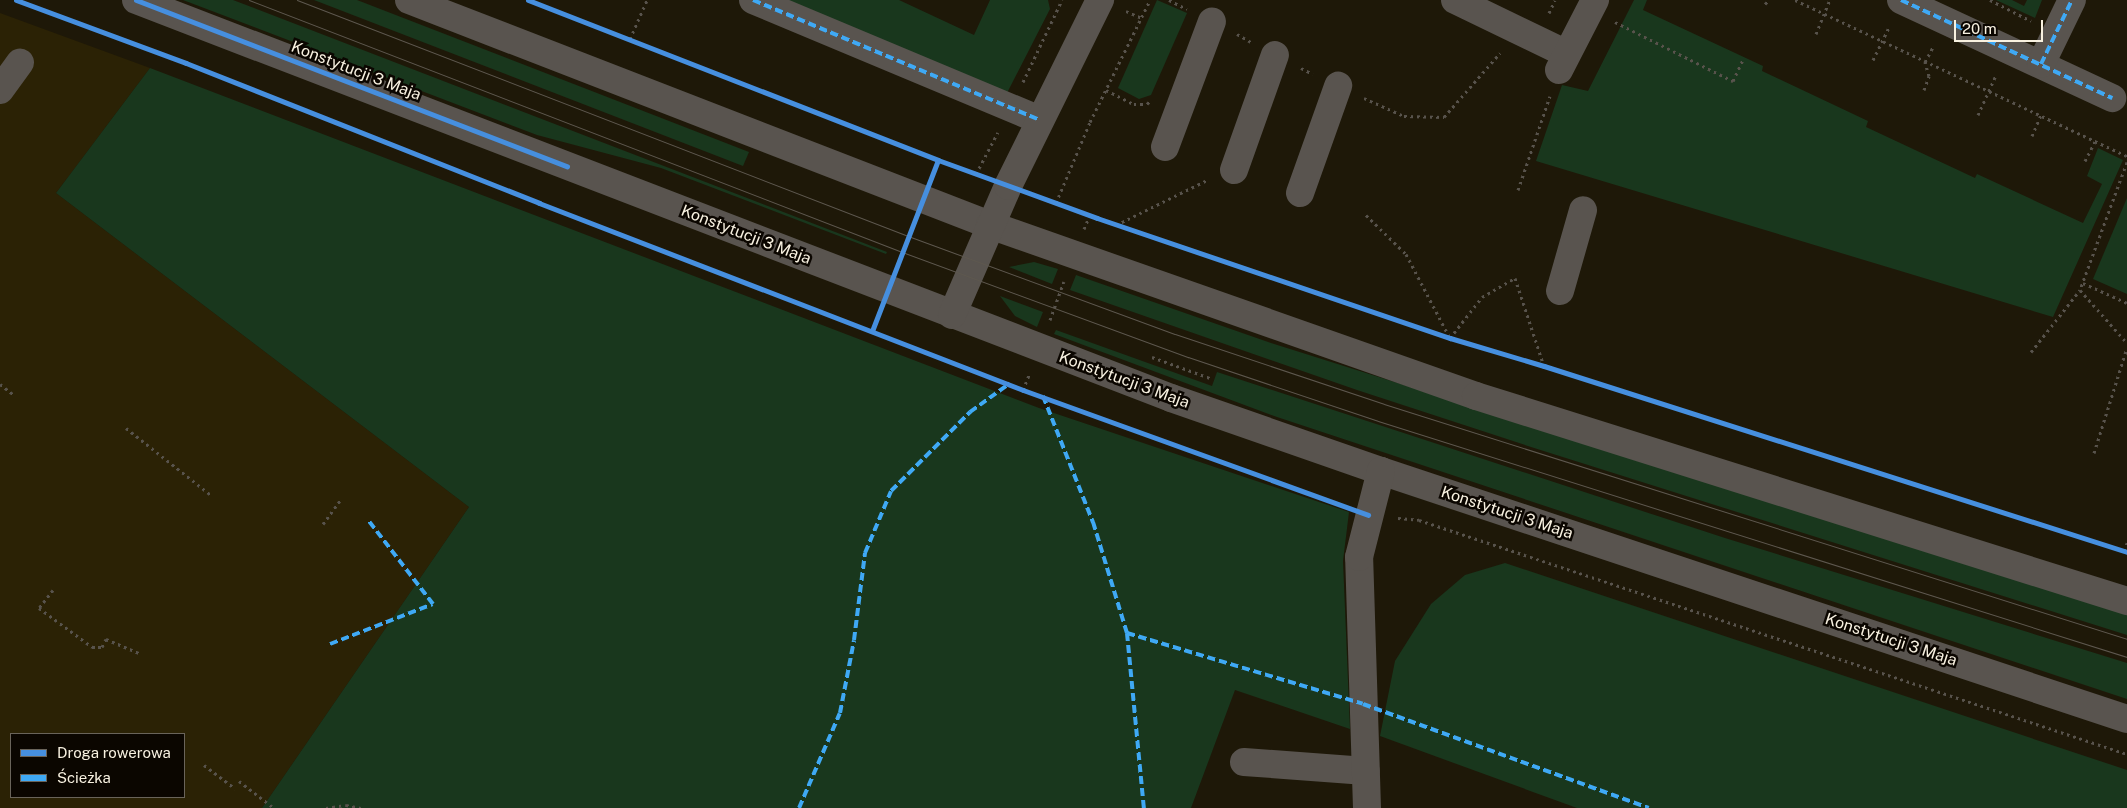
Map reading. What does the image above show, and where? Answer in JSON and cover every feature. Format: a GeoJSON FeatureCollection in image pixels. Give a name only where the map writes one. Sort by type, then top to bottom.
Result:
{"type":"FeatureCollection","features":[{"type":"Feature","properties":{"kind":"street","name":"Konstytucji 3 Maja"},"geometry":{"type":"LineString","coordinates":[[136,0],[1039,349],[1171,398],[1381,471],[2127,719]]}},
{"type":"Feature","properties":{"kind":"street"},"geometry":{"type":"LineString","coordinates":[[409,0],[990,225],[1476,396],[2127,601]]}},
{"type":"Feature","properties":{"kind":"street"},"geometry":{"type":"LineString","coordinates":[[753,0],[1040,120]]}},
{"type":"Feature","properties":{"kind":"street"},"geometry":{"type":"LineString","coordinates":[[952,315],[990,225],[1100,0]]}},
{"type":"Feature","properties":{"kind":"street"},"geometry":{"type":"LineString","coordinates":[[1455,0],[1563,62],[1594,0]]}},
{"type":"Feature","properties":{"kind":"street"},"geometry":{"type":"LineString","coordinates":[[1901,0],[2112,98]]}},
{"type":"Feature","properties":{"kind":"street"},"geometry":{"type":"LineString","coordinates":[[2041,64],[2072,0]]}},
{"type":"Feature","properties":{"kind":"street"},"geometry":{"type":"LineString","coordinates":[[1165,147],[1212,21]]}},
{"type":"Feature","properties":{"kind":"street"},"geometry":{"type":"LineString","coordinates":[[1224,174],[1275,55]]}},
{"type":"Feature","properties":{"kind":"street"},"geometry":{"type":"LineString","coordinates":[[0,90],[20,62]]}},
{"type":"Feature","properties":{"kind":"street"},"geometry":{"type":"LineString","coordinates":[[1300,193],[1338,86]]}},
{"type":"Feature","properties":{"kind":"street"},"geometry":{"type":"LineString","coordinates":[[1560,291],[1583,210]]}},
{"type":"Feature","properties":{"kind":"street"},"geometry":{"type":"LineString","coordinates":[[1367,808],[1359,557],[1368,515],[1381,471]]}},
{"type":"Feature","properties":{"kind":"street"},"geometry":{"type":"LineString","coordinates":[[1244,762],[1366,771]]}},
{"type":"Feature","properties":{"kind":"path"},"geometry":{"type":"LineString","coordinates":[[630,39],[647,0]]}},
{"type":"Feature","properties":{"kind":"path"},"geometry":{"type":"LineString","coordinates":[[1056,203],[1106,90],[1150,0]]}},
{"type":"Feature","properties":{"kind":"path"},"geometry":{"type":"LineString","coordinates":[[1169,0],[1275,55],[1404,116],[1444,117],[1501,51],[1509,54]]}},
{"type":"Feature","properties":{"kind":"path"},"geometry":{"type":"LineString","coordinates":[[1765,4],[1769,0]]}},
{"type":"Feature","properties":{"kind":"path"},"geometry":{"type":"LineString","coordinates":[[1795,0],[2127,156]]}},
{"type":"Feature","properties":{"kind":"path"},"geometry":{"type":"LineString","coordinates":[[1816,34],[1830,0]]}},
{"type":"Feature","properties":{"kind":"path"},"geometry":{"type":"LineString","coordinates":[[1873,60],[1901,0]]}},
{"type":"Feature","properties":{"kind":"path"},"geometry":{"type":"LineString","coordinates":[[1990,0],[2056,34]]}},
{"type":"Feature","properties":{"kind":"path"},"geometry":{"type":"LineString","coordinates":[[1924,90],[1928,76],[1925,62],[1946,21]]}},
{"type":"Feature","properties":{"kind":"path"},"geometry":{"type":"LineString","coordinates":[[1614,22],[1733,81],[1743,60]]}},
{"type":"Feature","properties":{"kind":"path"},"geometry":{"type":"LineString","coordinates":[[1978,115],[2008,50]]}},
{"type":"Feature","properties":{"kind":"path"},"geometry":{"type":"LineString","coordinates":[[1106,90],[1134,104],[1147,104],[1152,99]]}},
{"type":"Feature","properties":{"kind":"path"},"geometry":{"type":"LineString","coordinates":[[2032,136],[2041,115]]}},
{"type":"Feature","properties":{"kind":"path"},"geometry":{"type":"LineString","coordinates":[[2085,161],[2095,141]]}},
{"type":"Feature","properties":{"kind":"path"},"geometry":{"type":"LineString","coordinates":[[2031,352],[2080,290],[2127,162]]}},
{"type":"Feature","properties":{"kind":"path"},"geometry":{"type":"LineString","coordinates":[[1116,225],[1224,174]]}},
{"type":"Feature","properties":{"kind":"path"},"geometry":{"type":"LineString","coordinates":[[1029,193],[1097,218]]}},
{"type":"Feature","properties":{"kind":"path"},"geometry":{"type":"LineString","coordinates":[[1023,390],[1073,255],[1090,215]]}},
{"type":"Feature","properties":{"kind":"path"},"geometry":{"type":"LineString","coordinates":[[1366,215],[1406,254],[1450,338],[1482,297],[1515,278],[1544,366]]}},
{"type":"Feature","properties":{"kind":"path"},"geometry":{"type":"LineString","coordinates":[[2083,283],[2127,302]]}},
{"type":"Feature","properties":{"kind":"path"},"geometry":{"type":"LineString","coordinates":[[2080,290],[2127,343]]}},
{"type":"Feature","properties":{"kind":"path"},"geometry":{"type":"LineString","coordinates":[[2094,453],[2127,348]]}},
{"type":"Feature","properties":{"kind":"path"},"geometry":{"type":"LineString","coordinates":[[0,384],[14,395]]}},
{"type":"Feature","properties":{"kind":"path"},"geometry":{"type":"LineString","coordinates":[[126,428],[212,496]]}},
{"type":"Feature","properties":{"kind":"path"},"geometry":{"type":"LineString","coordinates":[[323,524],[341,499]]}},
{"type":"Feature","properties":{"kind":"path"},"geometry":{"type":"LineString","coordinates":[[1368,515],[1419,520],[2127,754]]}},
{"type":"Feature","properties":{"kind":"path"},"geometry":{"type":"LineString","coordinates":[[2124,551],[2127,543]]}},
{"type":"Feature","properties":{"kind":"path"},"geometry":{"type":"LineString","coordinates":[[53,590],[40,608],[92,647],[102,646],[106,639],[140,654]]}},
{"type":"Feature","properties":{"kind":"path"},"geometry":{"type":"LineString","coordinates":[[204,765],[235,788]]}},
{"type":"Feature","properties":{"kind":"path"},"geometry":{"type":"LineString","coordinates":[[239,781],[274,808]]}},
{"type":"Feature","properties":{"kind":"path"},"geometry":{"type":"LineString","coordinates":[[326,808],[346,805],[361,808]]}},
{"type":"Feature","properties":{"kind":"shaded area"},"geometry":{"type":"Polygon","coordinates":[[[0,13],[150,68],[56,193],[469,507],[262,808],[0,808],[0,13]]]}},
{"type":"Feature","properties":{"kind":"green space"},"geometry":{"type":"Polygon","coordinates":[[[183,0],[233,0],[887,252],[886,254],[661,168],[537,135],[183,0]]]}},
{"type":"Feature","properties":{"kind":"green space"},"geometry":{"type":"Polygon","coordinates":[[[314,0],[357,0],[749,152],[743,166],[314,0]]]}},
{"type":"Feature","properties":{"kind":"green space"},"geometry":{"type":"Polygon","coordinates":[[[771,0],[899,0],[974,35],[990,0],[1048,0],[1050,9],[1007,93],[771,0]]]}},
{"type":"Feature","properties":{"kind":"green space"},"geometry":{"type":"Polygon","coordinates":[[[1157,0],[1187,13],[1151,95],[1139,99],[1118,88],[1157,0]]]}},
{"type":"Feature","properties":{"kind":"green space"},"geometry":{"type":"Polygon","coordinates":[[[1634,0],[1647,0],[1643,10],[1763,66],[1762,71],[1868,121],[1866,127],[1975,178],[1977,174],[2083,223],[2102,184],[2087,176],[2098,148],[2123,160],[2053,317],[1536,161],[1562,85],[1588,91],[1634,0]]]}},
{"type":"Feature","properties":{"kind":"green space"},"geometry":{"type":"Polygon","coordinates":[[[1996,0],[2012,0],[2024,6],[2027,0],[2042,0],[2035,18],[1996,0]]]}},
{"type":"Feature","properties":{"kind":"green space"},"geometry":{"type":"Polygon","coordinates":[[[150,68],[1039,408],[1349,512],[1343,561],[1350,729],[1235,690],[1191,808],[262,808],[469,507],[56,193],[150,68]]]}},
{"type":"Feature","properties":{"kind":"green space"},"geometry":{"type":"Polygon","coordinates":[[[2127,198],[2127,294],[2093,279],[2127,198]]]}},
{"type":"Feature","properties":{"kind":"green space"},"geometry":{"type":"Polygon","coordinates":[[[1034,262],[1058,269],[1052,284],[1009,267],[1034,262]]]}},
{"type":"Feature","properties":{"kind":"green space"},"geometry":{"type":"Polygon","coordinates":[[[1076,275],[1271,343],[2127,613],[2127,635],[1531,447],[1357,390],[1070,290],[1076,275]]]}},
{"type":"Feature","properties":{"kind":"green space"},"geometry":{"type":"Polygon","coordinates":[[[1000,296],[1043,312],[1037,327],[1015,316],[1000,296]]]}},
{"type":"Feature","properties":{"kind":"green space"},"geometry":{"type":"Polygon","coordinates":[[[1056,330],[1212,386],[1217,372],[1725,538],[2127,663],[2127,699],[1277,417],[1054,334],[1056,330]]]}},
{"type":"Feature","properties":{"kind":"green space"},"geometry":{"type":"Polygon","coordinates":[[[1505,563],[2127,770],[2127,808],[1577,808],[1380,736],[1395,661],[1431,604],[1465,575],[1505,563]]]}},
{"type":"Feature","properties":{"kind":"tram line"},"geometry":{"type":"LineString","coordinates":[[249,0],[902,252],[1188,357],[1378,421],[2127,657]]}},
{"type":"Feature","properties":{"kind":"tram line"},"geometry":{"type":"LineString","coordinates":[[297,0],[908,236],[1175,334],[1384,404],[2127,639]]}},
{"type":"Feature","properties":{"kind":"marked path"},"geometry":{"type":"LineString","coordinates":[[753,0],[1040,120]]}},
{"type":"Feature","properties":{"kind":"marked path"},"geometry":{"type":"LineString","coordinates":[[1901,0],[2112,98]]}},
{"type":"Feature","properties":{"kind":"marked path"},"geometry":{"type":"LineString","coordinates":[[2041,64],[2072,0]]}},
{"type":"Feature","properties":{"kind":"marked path"},"geometry":{"type":"LineString","coordinates":[[799,808],[840,713],[854,640],[865,553],[891,491],[970,412],[1010,383]]}},
{"type":"Feature","properties":{"kind":"marked path"},"geometry":{"type":"LineString","coordinates":[[1043,396],[1093,522],[1127,633],[1144,808]]}},
{"type":"Feature","properties":{"kind":"marked path"},"geometry":{"type":"LineString","coordinates":[[330,644],[433,604],[368,520]]}},
{"type":"Feature","properties":{"kind":"marked path"},"geometry":{"type":"LineString","coordinates":[[1127,633],[1363,704],[1649,808]]}},
{"type":"Feature","properties":{"kind":"cycle path"},"geometry":{"type":"LineString","coordinates":[[16,0],[186,63],[539,203],[1023,390],[1368,515]]}},
{"type":"Feature","properties":{"kind":"cycle path"},"geometry":{"type":"LineString","coordinates":[[136,0],[567,166]]}},
{"type":"Feature","properties":{"kind":"cycle path"},"geometry":{"type":"LineString","coordinates":[[528,0],[938,160],[1097,218],[1450,338],[1544,366],[2127,552]]}},
{"type":"Feature","properties":{"kind":"cycle path"},"geometry":{"type":"LineString","coordinates":[[872,331],[938,160]]}}]}
